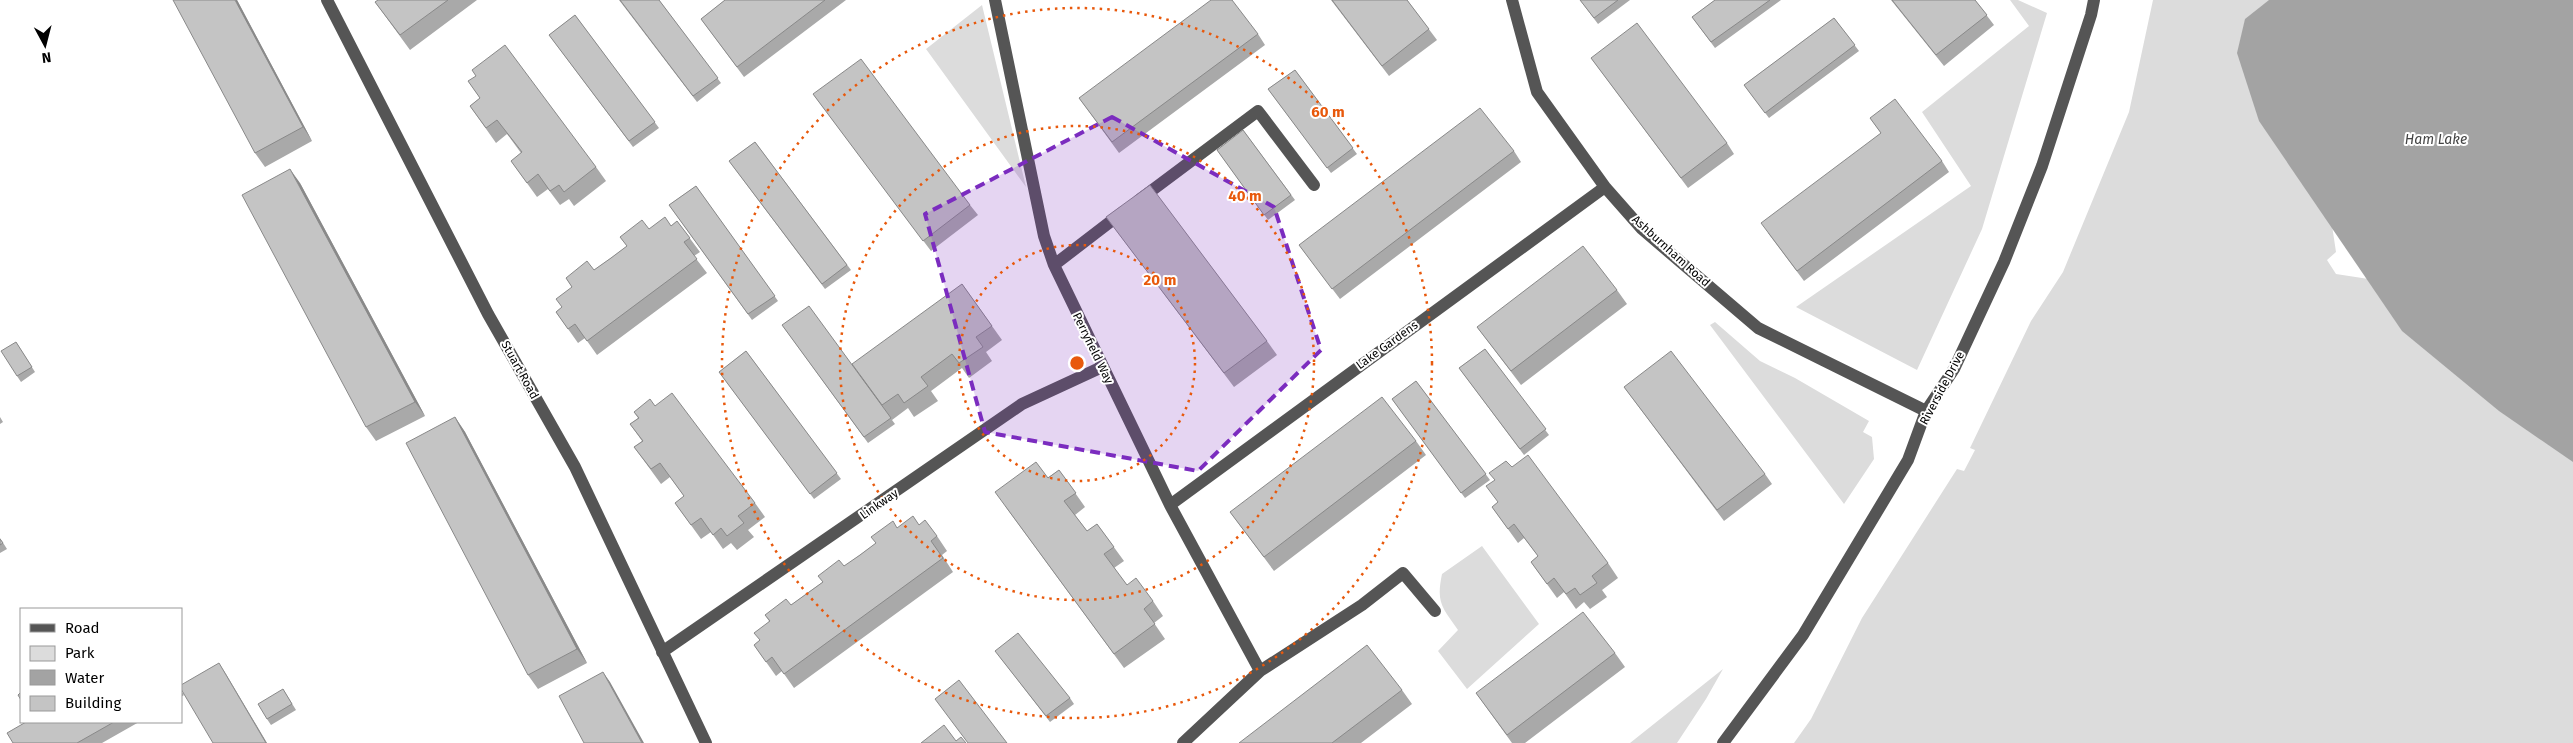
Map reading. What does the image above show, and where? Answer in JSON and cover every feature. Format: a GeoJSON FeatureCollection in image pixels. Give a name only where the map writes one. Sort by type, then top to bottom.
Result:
{"type":"FeatureCollection","features":[{"type":"Feature","properties":{"kind":"street","name":"Stuart Road"},"geometry":{"type":"LineString","coordinates":[[328,0],[488,314],[575,467],[706,743]]}},
{"type":"Feature","properties":{"kind":"street","name":"Perryfield Way"},"geometry":{"type":"LineString","coordinates":[[995,0],[1044,236],[1054,265],[1170,505],[1260,671]]}},
{"type":"Feature","properties":{"kind":"street","name":"Ashburnham Road"},"geometry":{"type":"LineString","coordinates":[[1512,0],[1537,92],[1605,187],[1642,229],[1758,328],[1926,411]]}},
{"type":"Feature","properties":{"kind":"street","name":"Riverside Drive"},"geometry":{"type":"LineString","coordinates":[[1723,743],[1803,635],[1908,460],[1926,411],[1954,369],[2004,262],[2042,166],[2091,15],[2094,0]]}},
{"type":"Feature","properties":{"kind":"street"},"geometry":{"type":"LineString","coordinates":[[1054,265],[1258,111],[1314,185]]}},
{"type":"Feature","properties":{"kind":"street","name":"Lake Gardens"},"geometry":{"type":"LineString","coordinates":[[1170,505],[1406,330],[1605,187]]}},
{"type":"Feature","properties":{"kind":"street","name":"Linkway"},"geometry":{"type":"LineString","coordinates":[[662,652],[1022,404],[1102,367]]}},
{"type":"Feature","properties":{"kind":"street"},"geometry":{"type":"LineString","coordinates":[[1183,743],[1260,671],[1362,605],[1403,573],[1435,611]]}},
{"type":"Feature","properties":{"kind":"highlighted area"},"geometry":{"type":"Polygon","coordinates":[[[1112,117],[1274,207],[1321,350],[1198,471],[985,432],[925,214],[1112,117]]]}},
{"type":"Feature","properties":{"kind":"green space"},"geometry":{"type":"Polygon","coordinates":[[[2010,0],[2018,0],[2047,13],[1982,229],[1917,370],[1796,307],[1971,186],[1922,112],[2029,26],[2010,0]]]}},
{"type":"Feature","properties":{"kind":"green space"},"geometry":{"type":"Polygon","coordinates":[[[2153,0],[2298,0],[2336,252],[2327,260],[2336,274],[2388,282],[2573,428],[2573,743],[1794,743],[1811,719],[1862,618],[1957,469],[1964,471],[1975,450],[1970,448],[2031,321],[2063,272],[2129,112],[2153,0]]]}},
{"type":"Feature","properties":{"kind":"green space"},"geometry":{"type":"Polygon","coordinates":[[[982,5],[1026,187],[926,49],[982,5]]]}},
{"type":"Feature","properties":{"kind":"green space"},"geometry":{"type":"Polygon","coordinates":[[[1715,322],[1760,361],[1795,378],[1869,421],[1863,432],[1872,437],[1874,459],[1844,504],[1710,325],[1715,322]]]}},
{"type":"Feature","properties":{"kind":"green space"},"geometry":{"type":"Polygon","coordinates":[[[1482,546],[1539,624],[1467,689],[1438,651],[1458,630],[1444,610],[1440,598],[1440,584],[1442,574],[1482,546]]]}},
{"type":"Feature","properties":{"kind":"green space"},"geometry":{"type":"Polygon","coordinates":[[[1723,669],[1677,743],[1630,743],[1723,669]]]}},
{"type":"Feature","properties":{"kind":"water","name":"Ham Lake"},"geometry":{"type":"Polygon","coordinates":[[[2269,0],[2573,0],[2573,462],[2499,411],[2402,331],[2259,121],[2237,53],[2245,19],[2269,0]]]}},
{"type":"Feature","properties":{"kind":"building"},"geometry":{"type":"Polygon","coordinates":[[[173,0],[235,0],[303,127],[255,153],[173,0]]]}},
{"type":"Feature","properties":{"kind":"building"},"geometry":{"type":"Polygon","coordinates":[[[378,0],[448,0],[400,35],[375,2],[378,0]]]}},
{"type":"Feature","properties":{"kind":"building"},"geometry":{"type":"Polygon","coordinates":[[[620,0],[659,0],[718,78],[693,96],[620,0]]]}},
{"type":"Feature","properties":{"kind":"building"},"geometry":{"type":"Polygon","coordinates":[[[725,0],[825,0],[737,67],[701,19],[725,0]]]}},
{"type":"Feature","properties":{"kind":"building"},"geometry":{"type":"Polygon","coordinates":[[[1211,0],[1232,0],[1258,34],[1112,142],[1079,98],[1211,0]]]}},
{"type":"Feature","properties":{"kind":"building"},"geometry":{"type":"Polygon","coordinates":[[[1332,0],[1407,0],[1429,29],[1382,66],[1332,0]]]}},
{"type":"Feature","properties":{"kind":"building"},"geometry":{"type":"Polygon","coordinates":[[[1580,0],[1618,0],[1594,18],[1580,0]]]}},
{"type":"Feature","properties":{"kind":"building"},"geometry":{"type":"Polygon","coordinates":[[[1715,0],[1770,0],[1711,42],[1692,17],[1715,0]]]}},
{"type":"Feature","properties":{"kind":"building"},"geometry":{"type":"Polygon","coordinates":[[[1892,0],[1975,0],[1987,15],[1936,55],[1892,0]]]}},
{"type":"Feature","properties":{"kind":"building"},"geometry":{"type":"Polygon","coordinates":[[[575,15],[655,122],[629,141],[549,35],[575,15]]]}},
{"type":"Feature","properties":{"kind":"building"},"geometry":{"type":"Polygon","coordinates":[[[1834,18],[1855,45],[1765,113],[1744,85],[1834,18]]]}},
{"type":"Feature","properties":{"kind":"building"},"geometry":{"type":"Polygon","coordinates":[[[1637,23],[1727,143],[1681,178],[1591,58],[1637,23]]]}},
{"type":"Feature","properties":{"kind":"building"},"geometry":{"type":"Polygon","coordinates":[[[505,45],[596,167],[564,192],[559,185],[550,191],[538,174],[527,183],[511,161],[522,152],[497,120],[486,128],[470,106],[480,98],[468,81],[476,76],[472,70],[505,45]]]}},
{"type":"Feature","properties":{"kind":"building"},"geometry":{"type":"Polygon","coordinates":[[[861,59],[970,205],[923,241],[813,94],[861,59]]]}},
{"type":"Feature","properties":{"kind":"building"},"geometry":{"type":"Polygon","coordinates":[[[1295,70],[1353,148],[1327,168],[1268,89],[1295,70]]]}},
{"type":"Feature","properties":{"kind":"building"},"geometry":{"type":"Polygon","coordinates":[[[1895,99],[1942,161],[1797,271],[1761,223],[1881,133],[1870,118],[1895,99]]]}},
{"type":"Feature","properties":{"kind":"building"},"geometry":{"type":"Polygon","coordinates":[[[1480,108],[1514,151],[1332,289],[1299,245],[1480,108]]]}},
{"type":"Feature","properties":{"kind":"building"},"geometry":{"type":"Polygon","coordinates":[[[1243,130],[1291,195],[1264,215],[1217,150],[1243,130]]]}},
{"type":"Feature","properties":{"kind":"building"},"geometry":{"type":"Polygon","coordinates":[[[755,142],[847,265],[822,284],[729,161],[755,142]]]}},
{"type":"Feature","properties":{"kind":"building"},"geometry":{"type":"Polygon","coordinates":[[[290,169],[415,402],[366,427],[242,195],[290,169]]]}},
{"type":"Feature","properties":{"kind":"building"},"geometry":{"type":"Polygon","coordinates":[[[1150,185],[1267,341],[1224,373],[1106,217],[1150,185]]]}},
{"type":"Feature","properties":{"kind":"building"},"geometry":{"type":"Polygon","coordinates":[[[696,186],[775,296],[748,314],[669,205],[696,186]]]}},
{"type":"Feature","properties":{"kind":"building"},"geometry":{"type":"Polygon","coordinates":[[[665,217],[671,226],[677,221],[690,238],[684,242],[697,259],[587,341],[575,324],[568,329],[556,312],[562,307],[556,299],[572,287],[566,278],[587,261],[594,270],[627,246],[620,237],[642,220],[649,229],[665,217]]]}},
{"type":"Feature","properties":{"kind":"building"},"geometry":{"type":"Polygon","coordinates":[[[1583,246],[1617,290],[1511,371],[1477,327],[1583,246]]]}},
{"type":"Feature","properties":{"kind":"building"},"geometry":{"type":"Polygon","coordinates":[[[962,284],[992,326],[976,337],[983,347],[959,363],[952,354],[921,377],[928,386],[904,403],[898,394],[882,405],[852,364],[962,284]]]}},
{"type":"Feature","properties":{"kind":"building"},"geometry":{"type":"Polygon","coordinates":[[[809,306],[891,418],[864,437],[782,325],[809,306]]]}},
{"type":"Feature","properties":{"kind":"building"},"geometry":{"type":"Polygon","coordinates":[[[16,342],[32,367],[17,376],[1,351],[16,342]]]}},
{"type":"Feature","properties":{"kind":"building"},"geometry":{"type":"Polygon","coordinates":[[[1485,349],[1546,429],[1520,449],[1459,368],[1485,349]]]}},
{"type":"Feature","properties":{"kind":"building"},"geometry":{"type":"Polygon","coordinates":[[[746,351],[837,473],[810,494],[719,372],[746,351]]]}},
{"type":"Feature","properties":{"kind":"building"},"geometry":{"type":"Polygon","coordinates":[[[1671,351],[1765,474],[1717,510],[1624,387],[1671,351]]]}},
{"type":"Feature","properties":{"kind":"building"},"geometry":{"type":"Polygon","coordinates":[[[1416,381],[1486,474],[1461,493],[1392,399],[1416,381]]]}},
{"type":"Feature","properties":{"kind":"building"},"geometry":{"type":"Polygon","coordinates":[[[672,393],[755,503],[738,516],[744,523],[727,536],[721,528],[713,535],[701,518],[691,525],[675,503],[684,496],[660,463],[651,469],[634,447],[643,441],[630,424],[639,418],[634,412],[650,399],[655,406],[672,393]]]}},
{"type":"Feature","properties":{"kind":"building"},"geometry":{"type":"Polygon","coordinates":[[[1382,397],[1416,441],[1264,557],[1230,512],[1382,397]]]}},
{"type":"Feature","properties":{"kind":"building"},"geometry":{"type":"Polygon","coordinates":[[[455,417],[577,649],[528,675],[406,443],[455,417]]]}},
{"type":"Feature","properties":{"kind":"building"},"geometry":{"type":"Polygon","coordinates":[[[1528,455],[1608,563],[1592,576],[1597,583],[1580,595],[1575,588],[1566,594],[1554,578],[1547,584],[1531,562],[1538,556],[1514,524],[1508,529],[1492,507],[1498,502],[1486,486],[1495,480],[1489,473],[1506,461],[1512,467],[1528,455]]]}},
{"type":"Feature","properties":{"kind":"building"},"geometry":{"type":"Polygon","coordinates":[[[1036,462],[1048,478],[1059,470],[1076,493],[1064,501],[1087,531],[1097,524],[1114,547],[1104,554],[1127,585],[1136,578],[1153,601],[1144,609],[1155,624],[1114,654],[995,492],[1036,462]]]}},
{"type":"Feature","properties":{"kind":"building"},"geometry":{"type":"Polygon","coordinates":[[[913,516],[919,525],[925,520],[937,536],[931,541],[943,558],[784,674],[772,657],[766,662],[754,645],[760,640],[754,633],[770,621],[765,615],[786,599],[791,605],[823,582],[818,576],[839,560],[844,566],[860,555],[876,543],[871,537],[893,521],[897,528],[913,516]]]}},
{"type":"Feature","properties":{"kind":"building"},"geometry":{"type":"Polygon","coordinates":[[[1583,612],[1615,653],[1507,735],[1476,693],[1583,612]]]}},
{"type":"Feature","properties":{"kind":"building"},"geometry":{"type":"Polygon","coordinates":[[[1018,633],[1070,698],[1046,716],[995,651],[1018,633]]]}},
{"type":"Feature","properties":{"kind":"building"},"geometry":{"type":"Polygon","coordinates":[[[1367,645],[1402,690],[1332,743],[1239,743],[1367,645]]]}},
{"type":"Feature","properties":{"kind":"building"},"geometry":{"type":"Polygon","coordinates":[[[219,663],[266,743],[213,743],[182,691],[182,684],[219,663]]]}},
{"type":"Feature","properties":{"kind":"building"},"geometry":{"type":"Polygon","coordinates":[[[603,672],[642,743],[584,743],[559,696],[603,672]]]}},
{"type":"Feature","properties":{"kind":"building"},"geometry":{"type":"Polygon","coordinates":[[[959,680],[1007,743],[968,743],[935,699],[959,680]]]}},
{"type":"Feature","properties":{"kind":"building"},"geometry":{"type":"Polygon","coordinates":[[[283,689],[292,704],[267,719],[258,704],[283,689]]]}},
{"type":"Feature","properties":{"kind":"building"},"geometry":{"type":"Polygon","coordinates":[[[24,723],[112,723],[77,743],[13,743],[7,733],[24,723]]]}},
{"type":"Feature","properties":{"kind":"building"},"geometry":{"type":"Polygon","coordinates":[[[944,725],[956,741],[961,737],[966,743],[921,743],[944,725]]]}}]}
